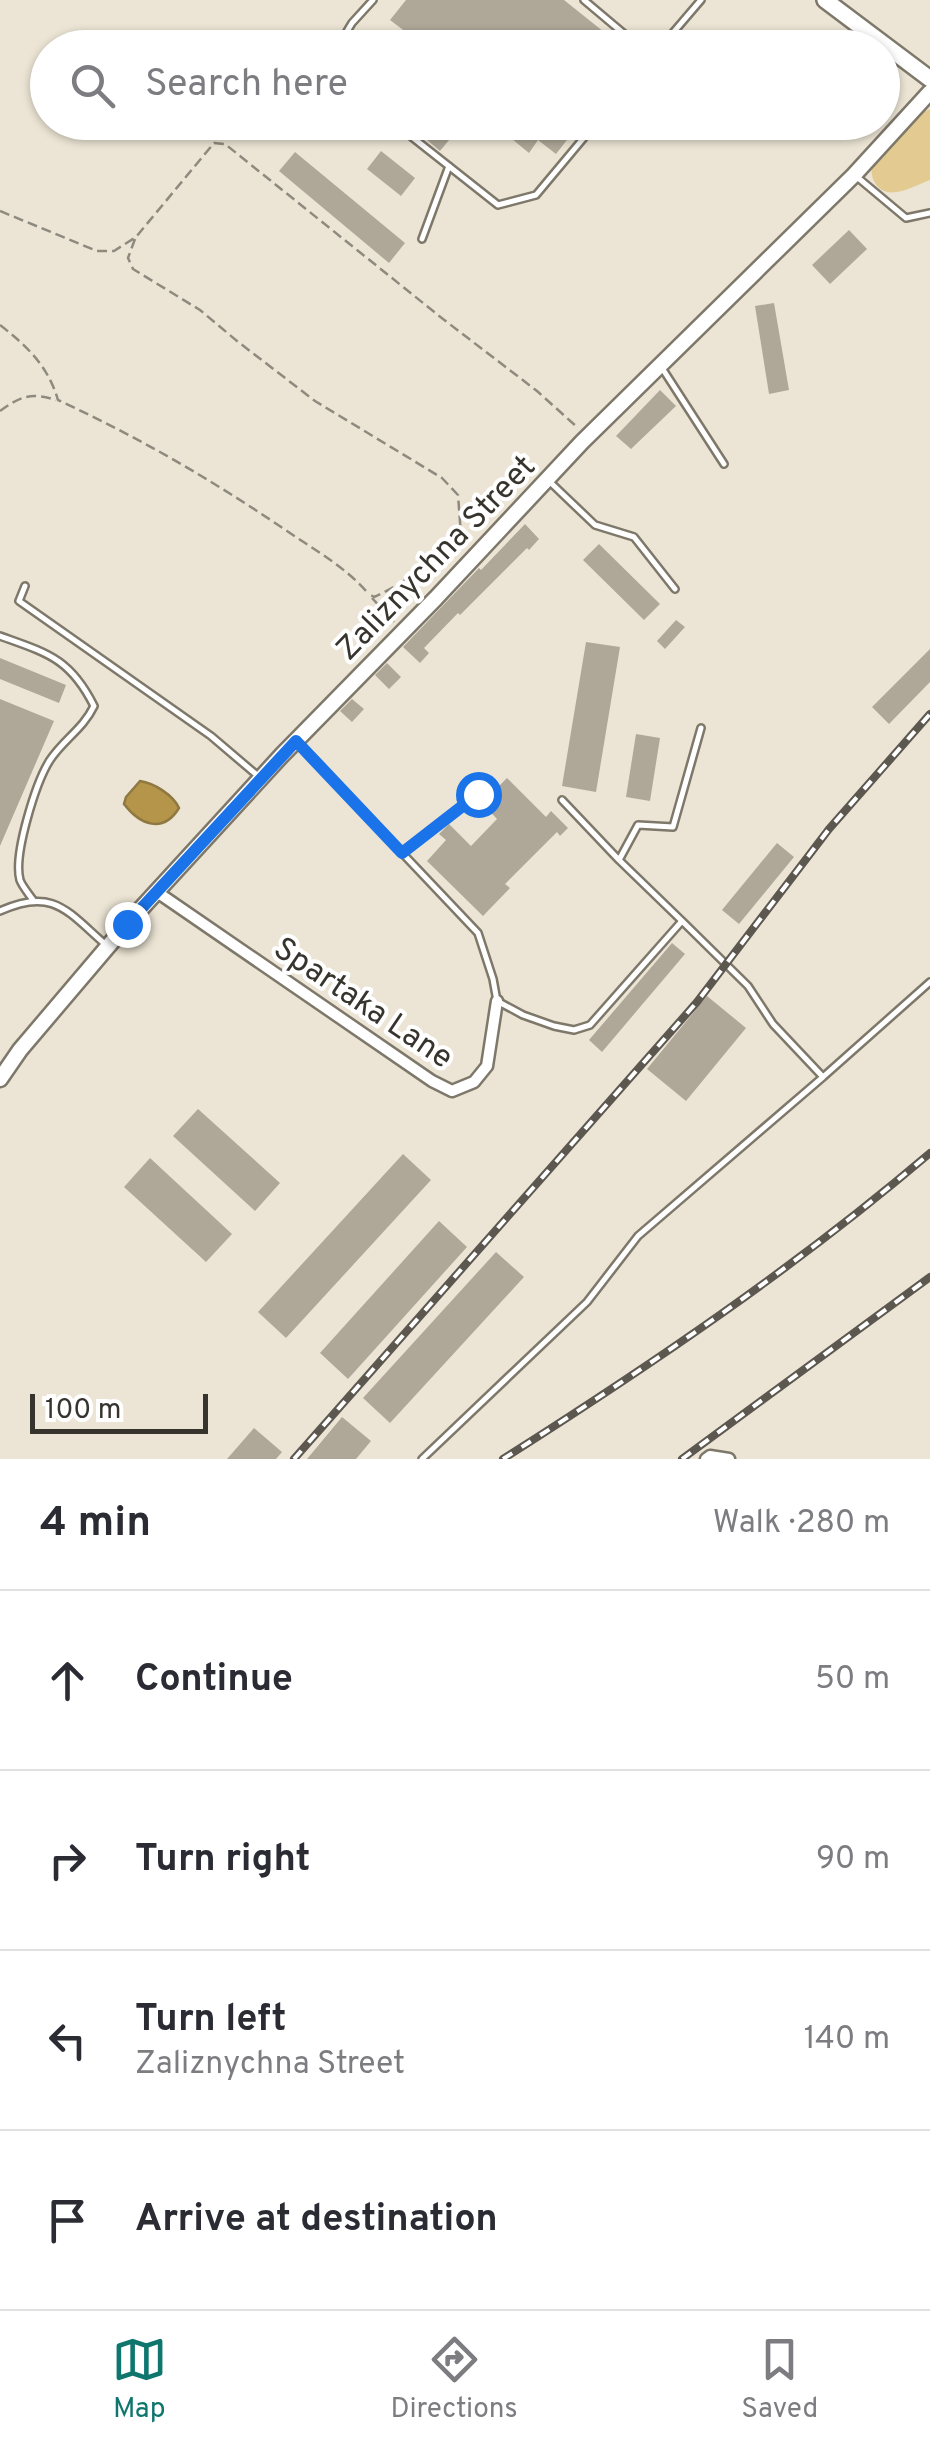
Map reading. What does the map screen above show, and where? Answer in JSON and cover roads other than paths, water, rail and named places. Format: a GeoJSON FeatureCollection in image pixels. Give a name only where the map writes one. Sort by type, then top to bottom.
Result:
{"type":"FeatureCollection","features":[{"type":"Feature","properties":{"kind":"main road"},"geometry":{"type":"LineString","coordinates":[[825,0],[865,30]]}},
{"type":"Feature","properties":{"kind":"main road"},"geometry":{"type":"LineString","coordinates":[[900,56],[930,79]]}},
{"type":"Feature","properties":{"kind":"street","name":"Zaliznychna Street"},"geometry":{"type":"LineString","coordinates":[[900,124],[930,92]]}},
{"type":"Feature","properties":{"kind":"street","name":"Zaliznychna Street"},"geometry":{"type":"LineString","coordinates":[[0,1079],[108,947],[260,778],[582,442],[886,140]]}},
{"type":"Feature","properties":{"kind":"street","name":"Spartaka Lane"},"geometry":{"type":"LineString","coordinates":[[157,892],[452,1091],[474,1082],[487,1066],[497,1001]]}},
{"type":"Feature","properties":{"kind":"street"},"geometry":{"type":"LineString","coordinates":[[706,1459],[729,1459]]}},
{"type":"Feature","properties":{"kind":"lane"},"geometry":{"type":"LineString","coordinates":[[348,30],[373,0]]}},
{"type":"Feature","properties":{"kind":"lane"},"geometry":{"type":"LineString","coordinates":[[584,0],[620,30]]}},
{"type":"Feature","properties":{"kind":"lane"},"geometry":{"type":"LineString","coordinates":[[675,30],[700,0]]}},
{"type":"Feature","properties":{"kind":"lane"},"geometry":{"type":"LineString","coordinates":[[416,140],[498,205],[536,195],[582,140]]}},
{"type":"Feature","properties":{"kind":"lane"},"geometry":{"type":"LineString","coordinates":[[422,239],[449,166]]}},
{"type":"Feature","properties":{"kind":"lane"},"geometry":{"type":"LineString","coordinates":[[854,174],[906,218],[930,213]]}},
{"type":"Feature","properties":{"kind":"lane"},"geometry":{"type":"LineString","coordinates":[[660,366],[724,464]]}},
{"type":"Feature","properties":{"kind":"lane"},"geometry":{"type":"LineString","coordinates":[[548,480],[595,525],[634,538],[674,588]]}},
{"type":"Feature","properties":{"kind":"lane"},"geometry":{"type":"LineString","coordinates":[[25,586],[19,602],[211,736],[260,778]]}},
{"type":"Feature","properties":{"kind":"lane"},"geometry":{"type":"LineString","coordinates":[[0,636],[48,653],[66,665],[94,706],[86,724],[64,741],[49,762],[34,793],[24,830],[20,879],[33,900]]}},
{"type":"Feature","properties":{"kind":"lane"},"geometry":{"type":"LineString","coordinates":[[619,860],[638,825],[673,827],[701,728]]}},
{"type":"Feature","properties":{"kind":"lane"},"geometry":{"type":"LineString","coordinates":[[296,741],[478,933],[497,1001],[523,1015],[574,1030],[590,1025],[682,921]]}},
{"type":"Feature","properties":{"kind":"lane"},"geometry":{"type":"LineString","coordinates":[[402,853],[478,794]]}},
{"type":"Feature","properties":{"kind":"lane"},"geometry":{"type":"LineString","coordinates":[[562,800],[748,986],[773,1024],[822,1077]]}},
{"type":"Feature","properties":{"kind":"lane"},"geometry":{"type":"LineString","coordinates":[[0,911],[33,900],[51,902],[72,913],[108,947]]}},
{"type":"Feature","properties":{"kind":"lane"},"geometry":{"type":"LineString","coordinates":[[422,1459],[587,1302],[638,1236],[930,982]]}},
{"type":"Feature","properties":{"kind":"railway"},"geometry":{"type":"LineString","coordinates":[[294,1459],[697,1002],[829,829],[930,714]]}},
{"type":"Feature","properties":{"kind":"railway"},"geometry":{"type":"LineString","coordinates":[[503,1459],[722,1314],[828,1236],[930,1153]]}},
{"type":"Feature","properties":{"kind":"railway"},"geometry":{"type":"LineString","coordinates":[[682,1459],[930,1277]]}}]}
